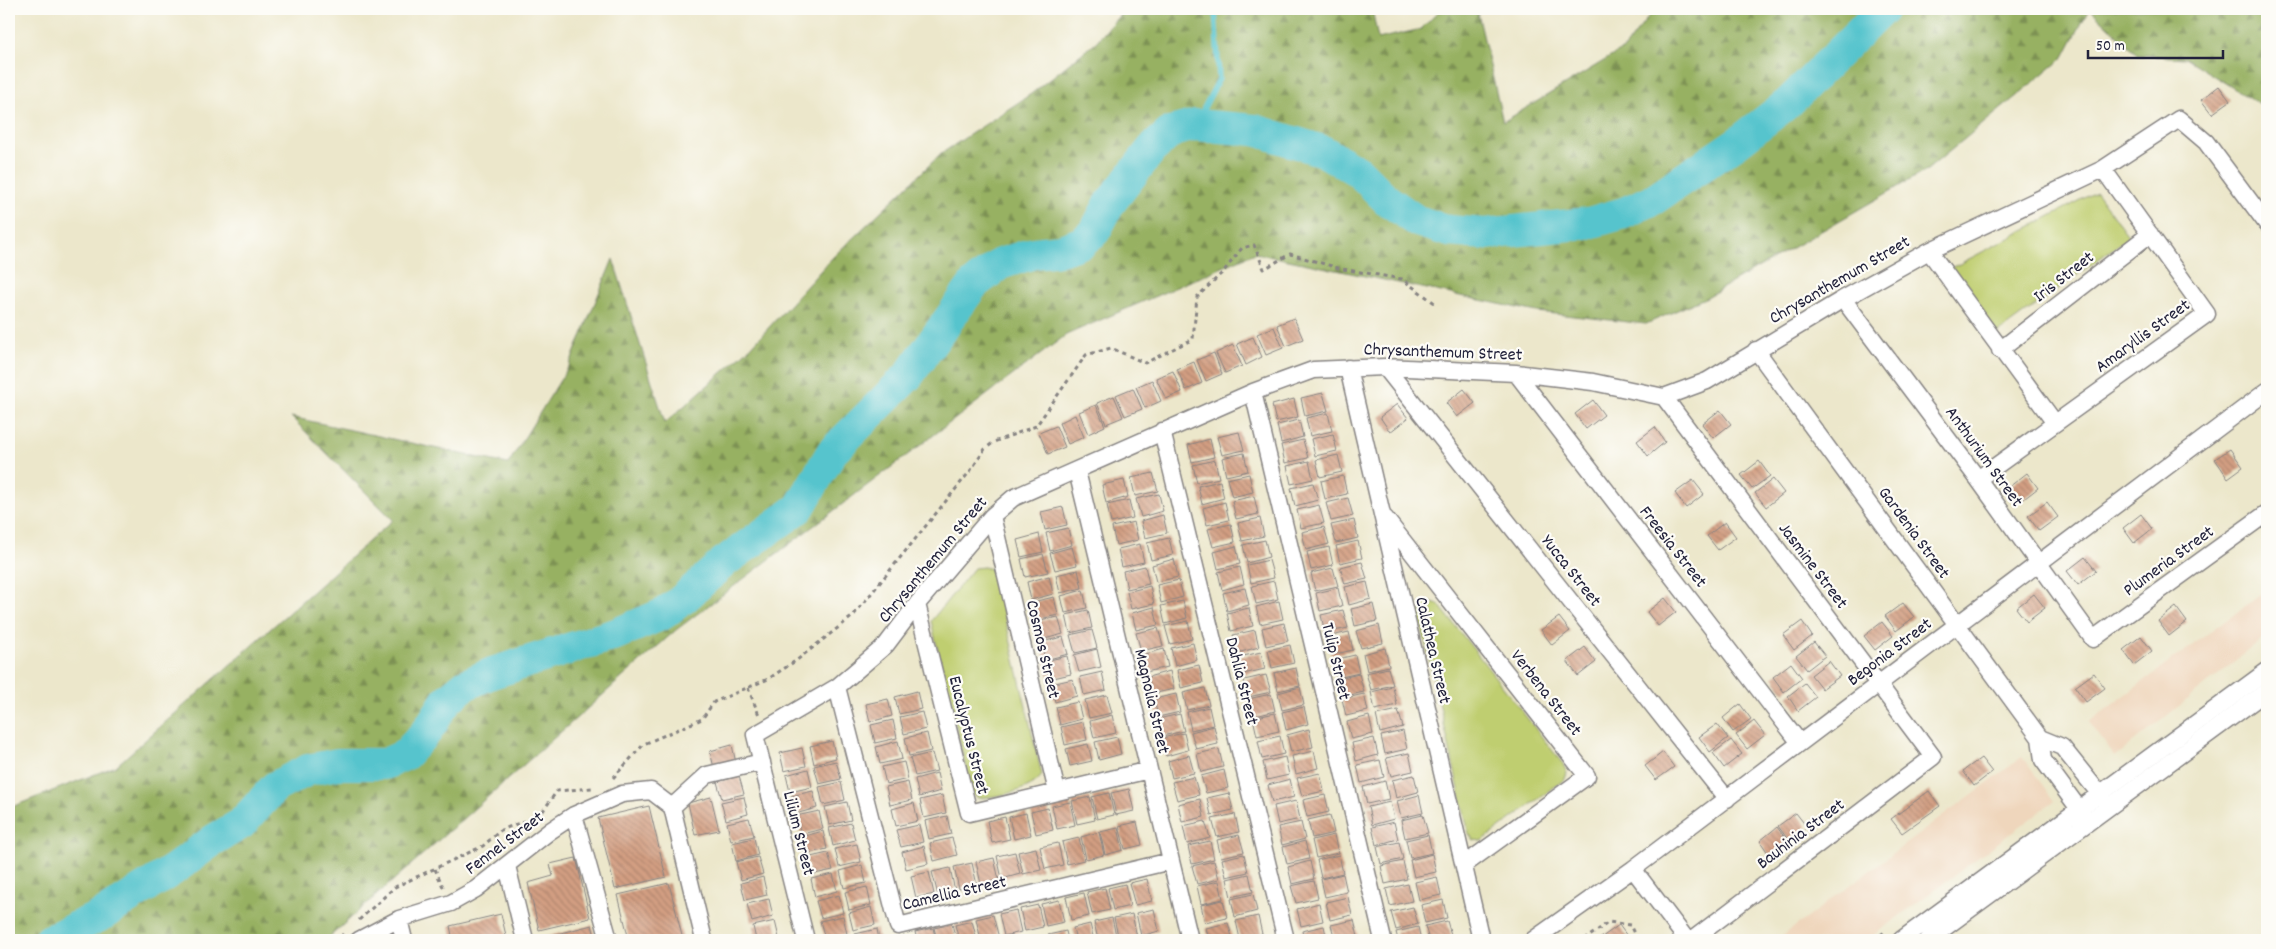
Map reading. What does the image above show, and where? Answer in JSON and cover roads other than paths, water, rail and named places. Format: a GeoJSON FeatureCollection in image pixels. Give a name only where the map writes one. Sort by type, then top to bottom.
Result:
{"type":"FeatureCollection","features":[{"type":"Feature","properties":{"kind":"street","name":"Chrysanthemum Street"},"geometry":{"type":"LineString","coordinates":[[760,733],[838,687],[886,645],[917,604],[992,516],[1013,498],[1253,392],[1313,370],[1385,367],[1516,373],[1593,382],[1664,397],[1707,381],[1843,299],[1929,251],[2103,169],[2179,119],[2206,142],[2267,224]]}},
{"type":"Feature","properties":{"kind":"street","name":"Amaryllis Street"},"geometry":{"type":"LineString","coordinates":[[1978,478],[2207,314],[2103,169]]}},
{"type":"Feature","properties":{"kind":"street","name":"Iris Street"},"geometry":{"type":"LineString","coordinates":[[2000,350],[2150,234]]}},
{"type":"Feature","properties":{"kind":"street"},"geometry":{"type":"LineString","coordinates":[[1929,251],[2055,423]]}},
{"type":"Feature","properties":{"kind":"street","name":"Anthurium Street"},"geometry":{"type":"LineString","coordinates":[[1843,299],[1978,478],[2093,639]]}},
{"type":"Feature","properties":{"kind":"street","name":"Gardenia Street"},"geometry":{"type":"LineString","coordinates":[[1756,350],[2040,738],[2043,760],[2084,816]]}},
{"type":"Feature","properties":{"kind":"street","name":"Yucca Street"},"geometry":{"type":"LineString","coordinates":[[1385,367],[1726,799]]}},
{"type":"Feature","properties":{"kind":"street","name":"Calathea Street"},"geometry":{"type":"LineString","coordinates":[[1348,368],[1481,940]]}},
{"type":"Feature","properties":{"kind":"street","name":"Freesia Street"},"geometry":{"type":"LineString","coordinates":[[1516,373],[1800,743]]}},
{"type":"Feature","properties":{"kind":"street","name":"Begonia Street"},"geometry":{"type":"LineString","coordinates":[[1533,940],[1633,869],[2267,391]]}},
{"type":"Feature","properties":{"kind":"street","name":"Tulip Street"},"geometry":{"type":"LineString","coordinates":[[1253,392],[1383,940]]}},
{"type":"Feature","properties":{"kind":"street","name":"Jasmine Street"},"geometry":{"type":"LineString","coordinates":[[1664,397],[1933,757]]}},
{"type":"Feature","properties":{"kind":"street","name":"Dahlia Street"},"geometry":{"type":"LineString","coordinates":[[1162,431],[1286,940]]}},
{"type":"Feature","properties":{"kind":"street","name":"Magnolia Street"},"geometry":{"type":"LineString","coordinates":[[1077,471],[1190,940]]}},
{"type":"Feature","properties":{"kind":"street","name":"Verbena Street"},"geometry":{"type":"LineString","coordinates":[[1382,513],[1588,776],[1464,865]]}},
{"type":"Feature","properties":{"kind":"street","name":"Plumeria Street"},"geometry":{"type":"LineString","coordinates":[[2093,639],[2267,513]]}},
{"type":"Feature","properties":{"kind":"street","name":"Cosmos Street"},"geometry":{"type":"LineString","coordinates":[[992,516],[1057,792]]}},
{"type":"Feature","properties":{"kind":"street","name":"Eucalyptus Street"},"geometry":{"type":"LineString","coordinates":[[917,604],[969,813],[1149,770]]}},
{"type":"Feature","properties":{"kind":"street"},"geometry":{"type":"LineString","coordinates":[[1928,940],[2267,671]]}},
{"type":"Feature","properties":{"kind":"street","name":"Camellia Street"},"geometry":{"type":"LineString","coordinates":[[838,687],[898,926],[1171,861]]}},
{"type":"Feature","properties":{"kind":"street"},"geometry":{"type":"LineString","coordinates":[[2105,800],[2267,691]]}},
{"type":"Feature","properties":{"kind":"street","name":"Lilium Street"},"geometry":{"type":"LineString","coordinates":[[760,733],[762,762],[806,940]]}},
{"type":"Feature","properties":{"kind":"street"},"geometry":{"type":"LineString","coordinates":[[2040,738],[2062,747],[2105,800]]}},
{"type":"Feature","properties":{"kind":"street","name":"Bauhinia Street"},"geometry":{"type":"LineString","coordinates":[[1692,940],[1933,757]]}},
{"type":"Feature","properties":{"kind":"street"},"geometry":{"type":"LineString","coordinates":[[704,940],[672,806],[707,775],[762,762]]}},
{"type":"Feature","properties":{"kind":"street","name":"Fennel Street"},"geometry":{"type":"LineString","coordinates":[[359,940],[400,919],[451,903],[476,889],[574,815],[622,794],[651,791],[672,806]]}},
{"type":"Feature","properties":{"kind":"street"},"geometry":{"type":"LineString","coordinates":[[574,815],[609,940]]}},
{"type":"Feature","properties":{"kind":"street"},"geometry":{"type":"LineString","coordinates":[[1895,934],[2084,816]]}},
{"type":"Feature","properties":{"kind":"street"},"geometry":{"type":"LineString","coordinates":[[507,866],[525,940]]}},
{"type":"Feature","properties":{"kind":"street"},"geometry":{"type":"LineString","coordinates":[[1633,869],[1687,940]]}},
{"type":"Feature","properties":{"kind":"street"},"geometry":{"type":"LineString","coordinates":[[400,919],[404,940]]}},
{"type":"Feature","properties":{"kind":"waterway"},"geometry":{"type":"LineString","coordinates":[[1195,125],[1219,79],[1215,9]]}},
{"type":"Feature","properties":{"kind":"waterway"},"geometry":{"type":"LineString","coordinates":[[50,940],[102,915],[173,870],[215,839],[241,824],[275,787],[308,770],[338,764],[385,764],[405,755],[427,731],[447,700],[465,685],[492,673],[616,634],[663,614],[683,599],[724,562],[799,508],[832,452],[908,376],[974,284],[1000,264],[1034,253],[1061,250],[1083,242],[1095,231],[1110,203],[1152,149],[1171,132],[1195,125],[1255,130],[1323,151],[1359,172],[1387,200],[1417,221],[1449,231],[1485,234],[1589,223],[1624,213],[1654,199],[1738,142],[1788,103],[1883,9]]}}]}
